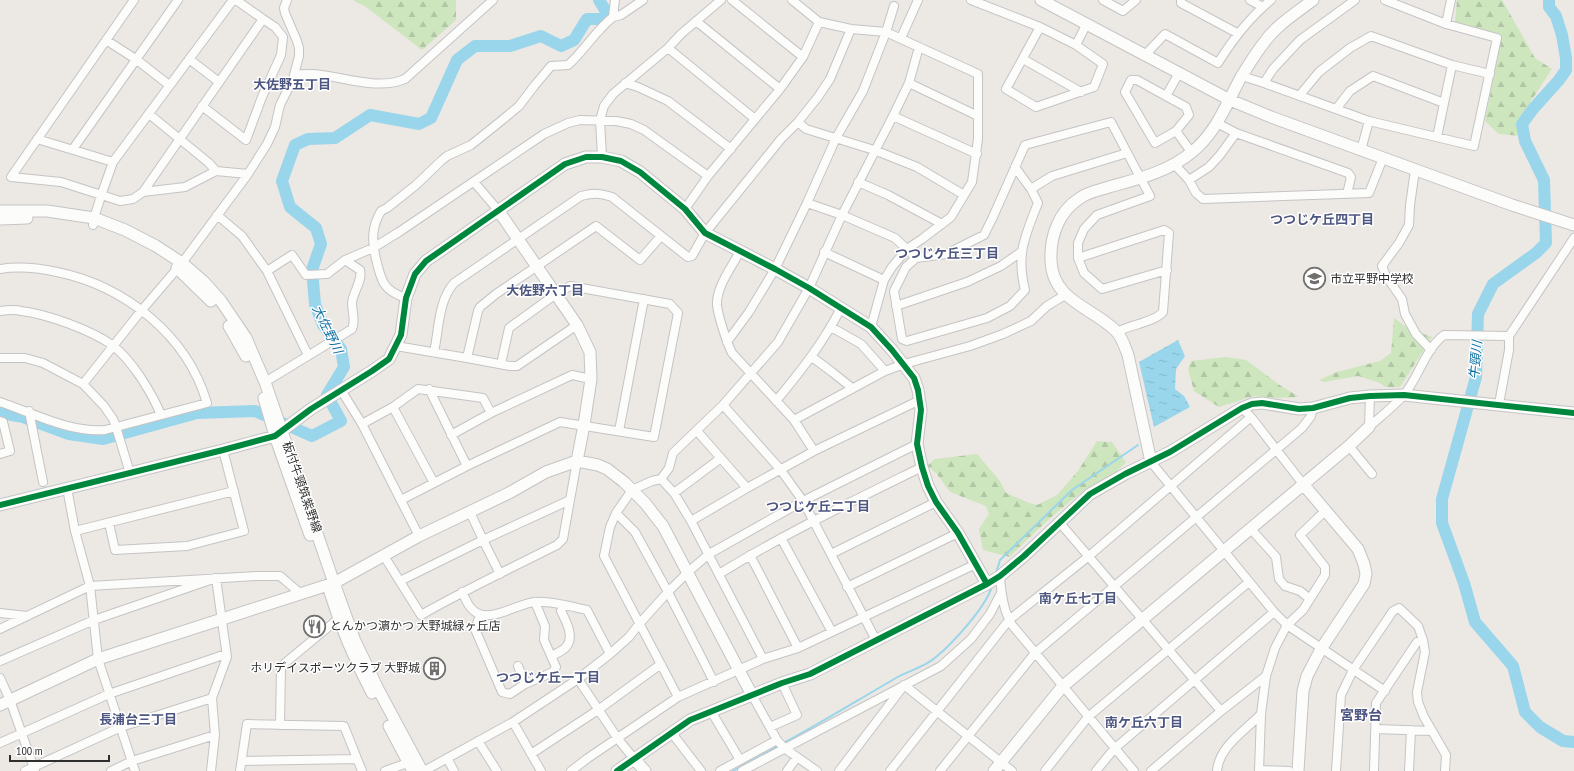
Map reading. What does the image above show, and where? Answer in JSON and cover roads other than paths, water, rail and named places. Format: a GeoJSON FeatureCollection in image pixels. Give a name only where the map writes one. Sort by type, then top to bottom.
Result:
{"type":"FeatureCollection","features":[{"type":"Feature","properties":{"kind":"street"},"geometry":{"type":"LineString","coordinates":[[134,0],[11,177],[62,182],[120,201],[133,199],[143,192],[263,19]]}},
{"type":"Feature","properties":{"kind":"street"},"geometry":{"type":"LineString","coordinates":[[73,149],[178,0]]}},
{"type":"Feature","properties":{"kind":"street"},"geometry":{"type":"LineString","coordinates":[[94,221],[113,162],[169,85],[234,0],[275,27],[283,37],[281,55],[262,97],[246,140],[202,106]]}},
{"type":"Feature","properties":{"kind":"street"},"geometry":{"type":"LineString","coordinates":[[83,384],[141,310],[179,265],[248,174],[267,144],[275,127],[280,105],[294,75],[299,48],[285,13],[284,8],[287,0]]}},
{"type":"Feature","properties":{"kind":"street"},"geometry":{"type":"LineString","coordinates":[[294,75],[313,74],[375,83],[398,82],[405,79],[493,0]]}},
{"type":"Feature","properties":{"kind":"street"},"geometry":{"type":"LineString","coordinates":[[613,17],[615,0]]}},
{"type":"Feature","properties":{"kind":"street"},"geometry":{"type":"LineString","coordinates":[[406,298],[395,294],[383,283],[378,273],[373,248],[372,233],[381,211],[416,185],[447,156],[472,146],[519,106],[534,85],[552,66],[568,65],[583,50],[601,26],[613,17],[621,15],[643,0]]}},
{"type":"Feature","properties":{"kind":"street"},"geometry":{"type":"LineString","coordinates":[[602,157],[600,120],[604,106],[613,94],[668,48],[681,34],[721,0]]}},
{"type":"Feature","properties":{"kind":"street"},"geometry":{"type":"LineString","coordinates":[[732,0],[803,58]]}},
{"type":"Feature","properties":{"kind":"street"},"geometry":{"type":"LineString","coordinates":[[792,0],[819,22],[851,29],[886,32],[978,74],[977,154],[972,182],[951,217],[907,249],[892,267],[884,280],[871,328]]}},
{"type":"Feature","properties":{"kind":"street"},"geometry":{"type":"LineString","coordinates":[[901,38],[918,0]]}},
{"type":"Feature","properties":{"kind":"street"},"geometry":{"type":"LineString","coordinates":[[971,0],[1040,27],[1076,45],[1103,64],[1094,87],[1036,107],[1006,89],[1040,27]]}},
{"type":"Feature","properties":{"kind":"street"},"geometry":{"type":"LineString","coordinates":[[1041,0],[1144,56],[1230,100],[1531,212],[1574,224]]}},
{"type":"Feature","properties":{"kind":"street"},"geometry":{"type":"LineString","coordinates":[[1103,0],[1123,11],[1136,0]]}},
{"type":"Feature","properties":{"kind":"street"},"geometry":{"type":"LineString","coordinates":[[1181,0],[1181,3],[1238,33]]}},
{"type":"Feature","properties":{"kind":"street"},"geometry":{"type":"LineString","coordinates":[[1250,0],[1263,7]]}},
{"type":"Feature","properties":{"kind":"street"},"geometry":{"type":"LineString","coordinates":[[1144,56],[1165,34],[1218,62],[1238,33],[1271,0]]}},
{"type":"Feature","properties":{"kind":"street"},"geometry":{"type":"LineString","coordinates":[[1313,0],[1278,28],[1264,42],[1242,76],[1217,123],[1205,140],[1192,152],[1174,164],[1158,172],[1080,198],[1066,212],[1056,226],[1051,241],[1051,262],[1056,280],[1065,295],[1103,320],[1117,332],[1124,343],[1128,355],[1151,462],[1274,612],[1287,625],[1385,691]]}},
{"type":"Feature","properties":{"kind":"street"},"geometry":{"type":"LineString","coordinates":[[1264,83],[1273,69],[1300,40],[1354,0]]}},
{"type":"Feature","properties":{"kind":"street"},"geometry":{"type":"LineString","coordinates":[[1242,76],[1369,121],[1474,146],[1497,38],[1446,24],[1385,0]]}},
{"type":"Feature","properties":{"kind":"street"},"geometry":{"type":"LineString","coordinates":[[1446,24],[1451,0]]}},
{"type":"Feature","properties":{"kind":"street"},"geometry":{"type":"LineString","coordinates":[[727,342],[749,312],[774,269],[807,203],[836,138],[863,91],[886,32],[894,6]]}},
{"type":"Feature","properties":{"kind":"street"},"geometry":{"type":"LineString","coordinates":[[696,21],[780,89]]}},
{"type":"Feature","properties":{"kind":"street"},"geometry":{"type":"LineString","coordinates":[[685,209],[708,176],[780,89],[803,58],[819,22]]}},
{"type":"Feature","properties":{"kind":"street"},"geometry":{"type":"LineString","coordinates":[[1076,45],[1086,25]]}},
{"type":"Feature","properties":{"kind":"street"},"geometry":{"type":"LineString","coordinates":[[434,352],[444,299],[454,283],[582,196],[592,193],[612,197],[688,257],[692,256],[705,234],[781,139],[798,122],[830,79],[851,29]]}},
{"type":"Feature","properties":{"kind":"street"},"geometry":{"type":"LineString","coordinates":[[1299,96],[1319,72],[1350,48],[1371,36],[1452,65],[1490,74]]}},
{"type":"Feature","properties":{"kind":"street"},"geometry":{"type":"LineString","coordinates":[[106,40],[169,85]]}},
{"type":"Feature","properties":{"kind":"street"},"geometry":{"type":"LineString","coordinates":[[678,697],[604,556],[610,527],[616,513],[632,490],[652,481],[661,479],[669,468],[673,453],[723,405],[778,342],[809,288],[824,252],[858,182],[909,84],[919,47]]}},
{"type":"Feature","properties":{"kind":"street"},"geometry":{"type":"LineString","coordinates":[[668,48],[755,119]]}},
{"type":"Feature","properties":{"kind":"street"},"geometry":{"type":"LineString","coordinates":[[189,59],[219,82]]}},
{"type":"Feature","properties":{"kind":"street"},"geometry":{"type":"LineString","coordinates":[[1023,59],[1081,92]]}},
{"type":"Feature","properties":{"kind":"street"},"geometry":{"type":"LineString","coordinates":[[1437,137],[1452,65]]}},
{"type":"Feature","properties":{"kind":"street"},"geometry":{"type":"LineString","coordinates":[[1166,96],[1179,73]]}},
{"type":"Feature","properties":{"kind":"street"},"geometry":{"type":"LineString","coordinates":[[1336,109],[1350,92],[1373,76],[1444,103]]}},
{"type":"Feature","properties":{"kind":"street"},"geometry":{"type":"LineString","coordinates":[[1132,80],[1137,80],[1166,96],[1186,107],[1189,115],[1176,131],[1155,143],[1125,92],[1132,80]]}},
{"type":"Feature","properties":{"kind":"street"},"geometry":{"type":"LineString","coordinates":[[625,84],[638,87],[668,101],[731,149]]}},
{"type":"Feature","properties":{"kind":"street"},"geometry":{"type":"LineString","coordinates":[[909,84],[978,116]]}},
{"type":"Feature","properties":{"kind":"street"},"geometry":{"type":"LineString","coordinates":[[149,114],[180,138],[216,171]]}},
{"type":"Feature","properties":{"kind":"street"},"geometry":{"type":"LineString","coordinates":[[893,116],[977,154]]}},
{"type":"Feature","properties":{"kind":"street"},"geometry":{"type":"LineString","coordinates":[[267,272],[292,255],[306,275],[327,274],[346,260],[373,248],[544,134],[568,123],[580,120],[616,121],[631,124],[644,130],[708,176]]}},
{"type":"Feature","properties":{"kind":"street"},"geometry":{"type":"LineString","coordinates":[[1361,150],[1369,121]]}},
{"type":"Feature","properties":{"kind":"street"},"geometry":{"type":"LineString","coordinates":[[798,122],[806,129],[874,150],[917,167],[964,195]]}},
{"type":"Feature","properties":{"kind":"street"},"geometry":{"type":"LineString","coordinates":[[1015,167],[1031,189],[1038,202],[1025,236],[1021,252],[1021,273],[1025,290],[1010,306],[986,318],[907,341],[902,339],[894,291],[906,267],[916,258],[946,254],[984,235],[1025,145],[1111,122],[1150,196],[1097,215],[1084,229],[1078,243],[1078,258],[1084,273],[1102,290],[1167,270]]}},
{"type":"Feature","properties":{"kind":"street"},"geometry":{"type":"LineString","coordinates":[[1217,123],[1236,133],[1348,173],[1351,177],[1348,194]]}},
{"type":"Feature","properties":{"kind":"street"},"geometry":{"type":"LineString","coordinates":[[1176,131],[1192,152]]}},
{"type":"Feature","properties":{"kind":"street"},"geometry":{"type":"LineString","coordinates":[[1189,180],[1209,167],[1236,133]]}},
{"type":"Feature","properties":{"kind":"street"},"geometry":{"type":"LineString","coordinates":[[37,139],[113,162]]}},
{"type":"Feature","properties":{"kind":"street"},"geometry":{"type":"LineString","coordinates":[[1031,189],[1052,176],[1127,153]]}},
{"type":"Feature","properties":{"kind":"street"},"geometry":{"type":"LineString","coordinates":[[0,505],[223,450],[279,433],[311,409],[390,359],[401,335],[406,298],[415,274],[426,261],[565,164],[586,157],[602,157],[621,161],[640,172],[685,209],[705,234],[809,288],[871,328],[904,364],[914,378],[920,400],[921,410],[917,444],[922,468],[928,486],[936,502],[958,533],[987,584]]}},
{"type":"Feature","properties":{"kind":"street"},"geometry":{"type":"LineString","coordinates":[[1174,164],[1189,180],[1196,193],[1203,199],[1369,192],[1383,158]]}},
{"type":"Feature","properties":{"kind":"street"},"geometry":{"type":"LineString","coordinates":[[1415,170],[1409,225],[1399,243],[1382,266],[1386,276],[1402,299],[1405,314],[1416,334],[1431,350]]}},
{"type":"Feature","properties":{"kind":"street"},"geometry":{"type":"LineString","coordinates":[[143,192],[185,187],[216,171],[248,174]]}},
{"type":"Feature","properties":{"kind":"street"},"geometry":{"type":"LineString","coordinates":[[384,556],[421,615],[462,592],[557,545],[562,539],[584,425],[591,379],[590,352],[577,325],[556,294],[498,210],[474,182]]}},
{"type":"Feature","properties":{"kind":"street"},"geometry":{"type":"LineString","coordinates":[[858,182],[888,195],[942,224]]}},
{"type":"Feature","properties":{"kind":"street"},"geometry":{"type":"LineString","coordinates":[[807,203],[842,215],[895,238],[916,258]]}},
{"type":"Feature","properties":{"kind":"street","name":"板付牛頸筑紫野線"},"geometry":{"type":"LineString","coordinates":[[0,211],[47,211],[94,221],[179,265],[204,282],[221,301],[246,338],[266,382],[279,433]]}},
{"type":"Feature","properties":{"kind":"street"},"geometry":{"type":"LineString","coordinates":[[217,215],[242,236],[267,272],[308,355]]}},
{"type":"Feature","properties":{"kind":"street","name":"板付牛頸筑紫野線"},"geometry":{"type":"LineString","coordinates":[[0,219],[15,217],[94,221]]}},
{"type":"Feature","properties":{"kind":"street"},"geometry":{"type":"LineString","coordinates":[[467,358],[480,307],[496,294],[596,226],[640,260],[661,236]]}},
{"type":"Feature","properties":{"kind":"street"},"geometry":{"type":"LineString","coordinates":[[1078,258],[1164,230],[1169,233],[1164,306],[1160,315],[1126,327],[1117,332]]}},
{"type":"Feature","properties":{"kind":"street"},"geometry":{"type":"LineString","coordinates":[[1499,404],[1509,350],[1509,336],[1574,238]]}},
{"type":"Feature","properties":{"kind":"street"},"geometry":{"type":"LineString","coordinates":[[740,251],[720,288],[717,305],[727,342],[732,353],[794,420],[814,451]]}},
{"type":"Feature","properties":{"kind":"street"},"geometry":{"type":"LineString","coordinates":[[824,252],[884,280]]}},
{"type":"Feature","properties":{"kind":"street"},"geometry":{"type":"LineString","coordinates":[[896,306],[967,282],[1002,266],[1021,252]]}},
{"type":"Feature","properties":{"kind":"street"},"geometry":{"type":"LineString","coordinates":[[266,382],[352,329],[354,325],[352,303],[361,274],[360,270],[346,260]]}},
{"type":"Feature","properties":{"kind":"street","name":"板付牛頸筑紫野線"},"geometry":{"type":"LineString","coordinates":[[179,265],[221,312],[244,350],[279,433],[331,584],[355,641],[412,764]]}},
{"type":"Feature","properties":{"kind":"street"},"geometry":{"type":"LineString","coordinates":[[0,269],[12,267],[28,268],[75,276],[96,283],[115,293],[141,310],[167,333],[178,346],[197,376],[207,403],[116,427],[93,431],[65,425],[0,402]]}},
{"type":"Feature","properties":{"kind":"street"},"geometry":{"type":"LineString","coordinates":[[401,500],[467,466],[560,422],[654,437],[678,313],[670,304],[570,286],[556,294],[509,328],[501,364]]}},
{"type":"Feature","properties":{"kind":"street"},"geometry":{"type":"LineString","coordinates":[[794,420],[884,372],[904,364],[970,346],[1003,334],[1031,321],[1047,306],[1065,295]]}},
{"type":"Feature","properties":{"kind":"street"},"geometry":{"type":"LineString","coordinates":[[619,431],[644,299]]}},
{"type":"Feature","properties":{"kind":"street"},"geometry":{"type":"LineString","coordinates":[[776,401],[812,357],[841,308]]}},
{"type":"Feature","properties":{"kind":"street"},"geometry":{"type":"LineString","coordinates":[[0,311],[20,310],[50,318],[87,332],[113,346],[125,358],[145,384],[161,415]]}},
{"type":"Feature","properties":{"kind":"street"},"geometry":{"type":"LineString","coordinates":[[396,346],[516,366],[577,325]]}},
{"type":"Feature","properties":{"kind":"street"},"geometry":{"type":"LineString","coordinates":[[831,327],[861,344],[884,372]]}},
{"type":"Feature","properties":{"kind":"street"},"geometry":{"type":"LineString","coordinates":[[998,767],[1062,687],[1348,446],[1404,395],[1439,339],[1444,335],[1509,336]]}},
{"type":"Feature","properties":{"kind":"street"},"geometry":{"type":"LineString","coordinates":[[812,357],[852,388]]}},
{"type":"Feature","properties":{"kind":"street"},"geometry":{"type":"LineString","coordinates":[[0,358],[25,358],[43,363],[83,384],[104,406],[116,427],[130,473]]}},
{"type":"Feature","properties":{"kind":"street"},"geometry":{"type":"LineString","coordinates":[[451,435],[491,413],[572,374],[591,379]]}},
{"type":"Feature","properties":{"kind":"street"},"geometry":{"type":"LineString","coordinates":[[362,424],[418,389],[429,389],[483,398],[491,413]]}},
{"type":"Feature","properties":{"kind":"street"},"geometry":{"type":"LineString","coordinates":[[429,389],[467,466]]}},
{"type":"Feature","properties":{"kind":"street"},"geometry":{"type":"LineString","coordinates":[[340,391],[362,424],[419,536]]}},
{"type":"Feature","properties":{"kind":"street"},"geometry":{"type":"LineString","coordinates":[[617,771],[690,720],[782,683],[810,674],[987,584],[1000,576],[1060,523],[1090,494],[1125,474],[1170,452],[1242,408],[1252,404],[1262,403],[1292,408],[1312,408],[1350,398],[1404,395],[1574,413]]}},
{"type":"Feature","properties":{"kind":"street"},"geometry":{"type":"LineString","coordinates":[[1369,427],[1370,396]]}},
{"type":"Feature","properties":{"kind":"street"},"geometry":{"type":"LineString","coordinates":[[691,520],[814,451],[920,400]]}},
{"type":"Feature","properties":{"kind":"street"},"geometry":{"type":"LineString","coordinates":[[723,405],[780,469],[803,501],[876,640]]}},
{"type":"Feature","properties":{"kind":"street"},"geometry":{"type":"LineString","coordinates":[[392,406],[434,483]]}},
{"type":"Feature","properties":{"kind":"street"},"geometry":{"type":"LineString","coordinates":[[1242,408],[1358,549],[1366,574],[1364,584],[1321,648],[1307,676],[1303,691],[1298,771]]}},
{"type":"Feature","properties":{"kind":"street"},"geometry":{"type":"LineString","coordinates":[[940,771],[1035,653],[1302,428],[1311,416],[1312,408]]}},
{"type":"Feature","properties":{"kind":"street"},"geometry":{"type":"LineString","coordinates":[[29,411],[43,482]]}},
{"type":"Feature","properties":{"kind":"street"},"geometry":{"type":"LineString","coordinates":[[890,771],[1009,620],[1088,556],[1251,418]]}},
{"type":"Feature","properties":{"kind":"street"},"geometry":{"type":"LineString","coordinates":[[0,421],[2,422],[10,451],[0,454]]}},
{"type":"Feature","properties":{"kind":"street"},"geometry":{"type":"LineString","coordinates":[[696,431],[747,488]]}},
{"type":"Feature","properties":{"kind":"street"},"geometry":{"type":"LineString","coordinates":[[423,771],[513,722],[578,679],[629,637],[668,592],[709,554],[803,501],[917,444]]}},
{"type":"Feature","properties":{"kind":"street"},"geometry":{"type":"LineString","coordinates":[[1348,446],[1372,474]]}},
{"type":"Feature","properties":{"kind":"street"},"geometry":{"type":"LineString","coordinates":[[109,523],[116,550],[187,546],[244,531],[223,450]]}},
{"type":"Feature","properties":{"kind":"street"},"geometry":{"type":"LineString","coordinates":[[674,493],[721,458]]}},
{"type":"Feature","properties":{"kind":"street"},"geometry":{"type":"LineString","coordinates":[[5,702],[98,659],[331,584],[419,536],[509,493],[546,472],[577,461],[598,465],[607,469],[632,490],[663,526],[777,740],[784,748],[817,771]]}},
{"type":"Feature","properties":{"kind":"street"},"geometry":{"type":"LineString","coordinates":[[719,574],[750,555],[813,521],[922,468]]}},
{"type":"Feature","properties":{"kind":"street"},"geometry":{"type":"LineString","coordinates":[[661,479],[674,493],[691,520],[763,660]]}},
{"type":"Feature","properties":{"kind":"street"},"geometry":{"type":"LineString","coordinates":[[67,488],[75,531],[90,586],[98,659],[135,771]]}},
{"type":"Feature","properties":{"kind":"street"},"geometry":{"type":"LineString","coordinates":[[75,531],[234,491]]}},
{"type":"Feature","properties":{"kind":"street"},"geometry":{"type":"LineString","coordinates":[[400,581],[482,540],[570,500]]}},
{"type":"Feature","properties":{"kind":"street"},"geometry":{"type":"LineString","coordinates":[[831,554],[936,502]]}},
{"type":"Feature","properties":{"kind":"street"},"geometry":{"type":"LineString","coordinates":[[1289,771],[1259,770],[1266,676],[1275,648],[1287,625],[1303,610],[1325,575],[1325,567],[1300,535],[1326,510]]}},
{"type":"Feature","properties":{"kind":"street"},"geometry":{"type":"LineString","coordinates":[[470,512],[482,540],[500,574]]}},
{"type":"Feature","properties":{"kind":"street"},"geometry":{"type":"LineString","coordinates":[[616,513],[635,532],[668,592],[714,682]]}},
{"type":"Feature","properties":{"kind":"street"},"geometry":{"type":"LineString","coordinates":[[1060,523],[1221,711]]}},
{"type":"Feature","properties":{"kind":"street"},"geometry":{"type":"LineString","coordinates":[[1250,528],[1276,557],[1279,579],[1285,586],[1300,591],[1310,600]]}},
{"type":"Feature","properties":{"kind":"street"},"geometry":{"type":"LineString","coordinates":[[847,587],[958,533]]}},
{"type":"Feature","properties":{"kind":"street"},"geometry":{"type":"LineString","coordinates":[[781,538],[832,632]]}},
{"type":"Feature","properties":{"kind":"street"},"geometry":{"type":"LineString","coordinates":[[750,555],[798,648]]}},
{"type":"Feature","properties":{"kind":"street"},"geometry":{"type":"LineString","coordinates":[[571,771],[678,697],[763,660],[798,648],[976,564]]}},
{"type":"Feature","properties":{"kind":"street"},"geometry":{"type":"LineString","coordinates":[[0,629],[90,586],[216,578],[280,576],[301,594]]}},
{"type":"Feature","properties":{"kind":"street"},"geometry":{"type":"LineString","coordinates":[[1000,576],[1001,593],[1009,620],[1062,687],[1134,771]]}},
{"type":"Feature","properties":{"kind":"street"},"geometry":{"type":"LineString","coordinates":[[0,661],[94,620],[216,578]]}},
{"type":"Feature","properties":{"kind":"street"},"geometry":{"type":"LineString","coordinates":[[211,771],[215,735],[212,698],[227,657],[216,578]]}},
{"type":"Feature","properties":{"kind":"street"},"geometry":{"type":"LineString","coordinates":[[1045,771],[1088,717],[1249,582]]}},
{"type":"Feature","properties":{"kind":"street","name":"板付牛頸筑紫野線"},"geometry":{"type":"LineString","coordinates":[[331,584],[338,619],[364,678],[412,764],[423,771]]}},
{"type":"Feature","properties":{"kind":"street"},"geometry":{"type":"LineString","coordinates":[[462,592],[471,609],[480,615],[501,614],[515,607],[535,602],[564,605],[587,610],[610,654]]}},
{"type":"Feature","properties":{"kind":"street"},"geometry":{"type":"LineString","coordinates":[[742,771],[941,666],[970,640],[990,614],[1001,593]]}},
{"type":"Feature","properties":{"kind":"street"},"geometry":{"type":"LineString","coordinates":[[480,615],[476,628],[502,692],[510,694],[525,684],[553,672],[556,667],[544,640],[545,626],[535,602]]}},
{"type":"Feature","properties":{"kind":"street"},"geometry":{"type":"LineString","coordinates":[[552,656],[566,647],[570,637],[569,626],[561,611],[564,605]]}},
{"type":"Feature","properties":{"kind":"street"},"geometry":{"type":"LineString","coordinates":[[1336,771],[1340,695],[1353,670],[1393,611],[1399,608],[1418,626],[1423,640],[1426,652],[1417,692],[1418,702],[1424,717],[1446,755],[1445,771]]}},
{"type":"Feature","properties":{"kind":"street"},"geometry":{"type":"LineString","coordinates":[[1096,771],[1114,749],[1274,612]]}},
{"type":"Feature","properties":{"kind":"street"},"geometry":{"type":"LineString","coordinates":[[0,613],[27,616]]}},
{"type":"Feature","properties":{"kind":"street"},"geometry":{"type":"LineString","coordinates":[[280,725],[281,668],[284,663],[338,619]]}},
{"type":"Feature","properties":{"kind":"street"},"geometry":{"type":"LineString","coordinates":[[1374,771],[1376,703],[1417,642],[1423,640]]}},
{"type":"Feature","properties":{"kind":"street"},"geometry":{"type":"LineString","coordinates":[[0,743],[109,694],[226,654]]}},
{"type":"Feature","properties":{"kind":"street"},"geometry":{"type":"LineString","coordinates":[[531,754],[598,710],[661,664]]}},
{"type":"Feature","properties":{"kind":"street"},"geometry":{"type":"LineString","coordinates":[[518,666],[525,684]]}},
{"type":"Feature","properties":{"kind":"street"},"geometry":{"type":"LineString","coordinates":[[1151,771],[1221,711],[1266,676]]}},
{"type":"Feature","properties":{"kind":"street"},"geometry":{"type":"LineString","coordinates":[[0,678],[5,702],[22,733],[34,769]]}},
{"type":"Feature","properties":{"kind":"street"},"geometry":{"type":"LineString","coordinates":[[578,679],[618,739],[634,760],[645,771]]}},
{"type":"Feature","properties":{"kind":"street"},"geometry":{"type":"LineString","coordinates":[[770,727],[797,715],[782,683]]}},
{"type":"Feature","properties":{"kind":"street"},"geometry":{"type":"LineString","coordinates":[[904,685],[968,736],[998,767],[1012,771]]}},
{"type":"Feature","properties":{"kind":"street"},"geometry":{"type":"LineString","coordinates":[[839,771],[904,685]]}},
{"type":"Feature","properties":{"kind":"street"},"geometry":{"type":"LineString","coordinates":[[25,771],[34,769],[121,727],[212,698]]}},
{"type":"Feature","properties":{"kind":"street"},"geometry":{"type":"LineString","coordinates":[[711,711],[740,760]]}},
{"type":"Feature","properties":{"kind":"street"},"geometry":{"type":"LineString","coordinates":[[1216,770],[1226,747],[1262,714]]}},
{"type":"Feature","properties":{"kind":"street"},"geometry":{"type":"LineString","coordinates":[[513,722],[541,771]]}},
{"type":"Feature","properties":{"kind":"street"},"geometry":{"type":"LineString","coordinates":[[240,771],[247,724],[344,726],[362,771]]}},
{"type":"Feature","properties":{"kind":"street"},"geometry":{"type":"LineString","coordinates":[[1376,729],[1432,731]]}},
{"type":"Feature","properties":{"kind":"street"},"geometry":{"type":"LineString","coordinates":[[1409,771],[1411,730]]}},
{"type":"Feature","properties":{"kind":"street"},"geometry":{"type":"LineString","coordinates":[[671,732],[701,771]]}},
{"type":"Feature","properties":{"kind":"street"},"geometry":{"type":"LineString","coordinates":[[111,771],[132,761],[215,735]]}},
{"type":"Feature","properties":{"kind":"street"},"geometry":{"type":"LineString","coordinates":[[720,771],[777,740]]}},
{"type":"Feature","properties":{"kind":"street"},"geometry":{"type":"LineString","coordinates":[[478,741],[497,771]]}},
{"type":"Feature","properties":{"kind":"street"},"geometry":{"type":"LineString","coordinates":[[787,771],[797,757]]}},
{"type":"Feature","properties":{"kind":"street"},"geometry":{"type":"LineString","coordinates":[[447,758],[454,771]]}},
{"type":"Feature","properties":{"kind":"street"},"geometry":{"type":"LineString","coordinates":[[242,761],[357,759]]}},
{"type":"Feature","properties":{"kind":"street"},"geometry":{"type":"LineString","coordinates":[[385,771],[412,764]]}},
{"type":"Feature","properties":{"kind":"water"},"geometry":{"type":"Polygon","coordinates":[[[1178,340],[1185,356],[1176,369],[1175,389],[1184,396],[1190,407],[1154,427],[1139,362],[1178,340]]]}},
{"type":"Feature","properties":{"kind":"waterway","name":"大佐野川"},"geometry":{"type":"LineString","coordinates":[[0,413],[23,417],[69,434],[103,439],[197,413],[255,411],[312,436],[341,421],[327,395],[344,367],[341,349],[323,325],[315,304],[312,270],[321,244],[316,228],[290,207],[282,181],[295,145],[308,139],[335,138],[370,115],[419,124],[431,118],[457,60],[475,46],[510,46],[541,36],[561,46],[574,40],[587,19],[603,19],[607,13],[599,0]]}},
{"type":"Feature","properties":{"kind":"waterway","name":"牛頸川"},"geometry":{"type":"LineString","coordinates":[[1549,0],[1549,7],[1556,16],[1562,35],[1566,58],[1566,70],[1522,124],[1525,141],[1544,180],[1546,243],[1536,253],[1493,284],[1478,314],[1476,377],[1442,499],[1442,523],[1464,583],[1475,622],[1513,666],[1525,712],[1540,727],[1563,741],[1574,742]]}},
{"type":"Feature","properties":{"kind":"waterway"},"geometry":{"type":"LineString","coordinates":[[996,573],[1000,560],[1072,490],[1138,445]]}},
{"type":"Feature","properties":{"kind":"waterway"},"geometry":{"type":"LineString","coordinates":[[782,744],[896,678],[932,660],[943,651],[968,624],[989,595],[992,586]]}},
{"type":"Feature","properties":{"kind":"waterway"},"geometry":{"type":"LineString","coordinates":[[733,771],[778,746]]}},
{"type":"Feature","properties":{"kind":"place","name":"市立平野中学校"},"geometry":{"type":"Point","coordinates":[1315,279]}},
{"type":"Feature","properties":{"kind":"place","name":"とんかつ濵かつ 大野城緑ヶ丘店"},"geometry":{"type":"Point","coordinates":[314,626]}},
{"type":"Feature","properties":{"kind":"place","name":"ホリデイスポーツクラブ 大野城"},"geometry":{"type":"Point","coordinates":[435,668]}},
{"type":"Feature","properties":{"kind":"district","name":"大佐野五丁目"},"geometry":{"type":"Point","coordinates":[292,84]}},
{"type":"Feature","properties":{"kind":"district","name":"つつじケ丘四丁目"},"geometry":{"type":"Point","coordinates":[1322,219]}},
{"type":"Feature","properties":{"kind":"district","name":"つつじケ丘三丁目"},"geometry":{"type":"Point","coordinates":[947,253]}},
{"type":"Feature","properties":{"kind":"district","name":"大佐野六丁目"},"geometry":{"type":"Point","coordinates":[545,290]}},
{"type":"Feature","properties":{"kind":"district","name":"つつじケ丘二丁目"},"geometry":{"type":"Point","coordinates":[818,506]}},
{"type":"Feature","properties":{"kind":"district","name":"南ケ丘七丁目"},"geometry":{"type":"Point","coordinates":[1078,598]}},
{"type":"Feature","properties":{"kind":"district","name":"つつじケ丘一丁目"},"geometry":{"type":"Point","coordinates":[548,677]}},
{"type":"Feature","properties":{"kind":"district","name":"宮野台"},"geometry":{"type":"Point","coordinates":[1361,715]}},
{"type":"Feature","properties":{"kind":"district","name":"長浦台三丁目"},"geometry":{"type":"Point","coordinates":[138,719]}},
{"type":"Feature","properties":{"kind":"district","name":"南ケ丘六丁目"},"geometry":{"type":"Point","coordinates":[1144,722]}}]}
